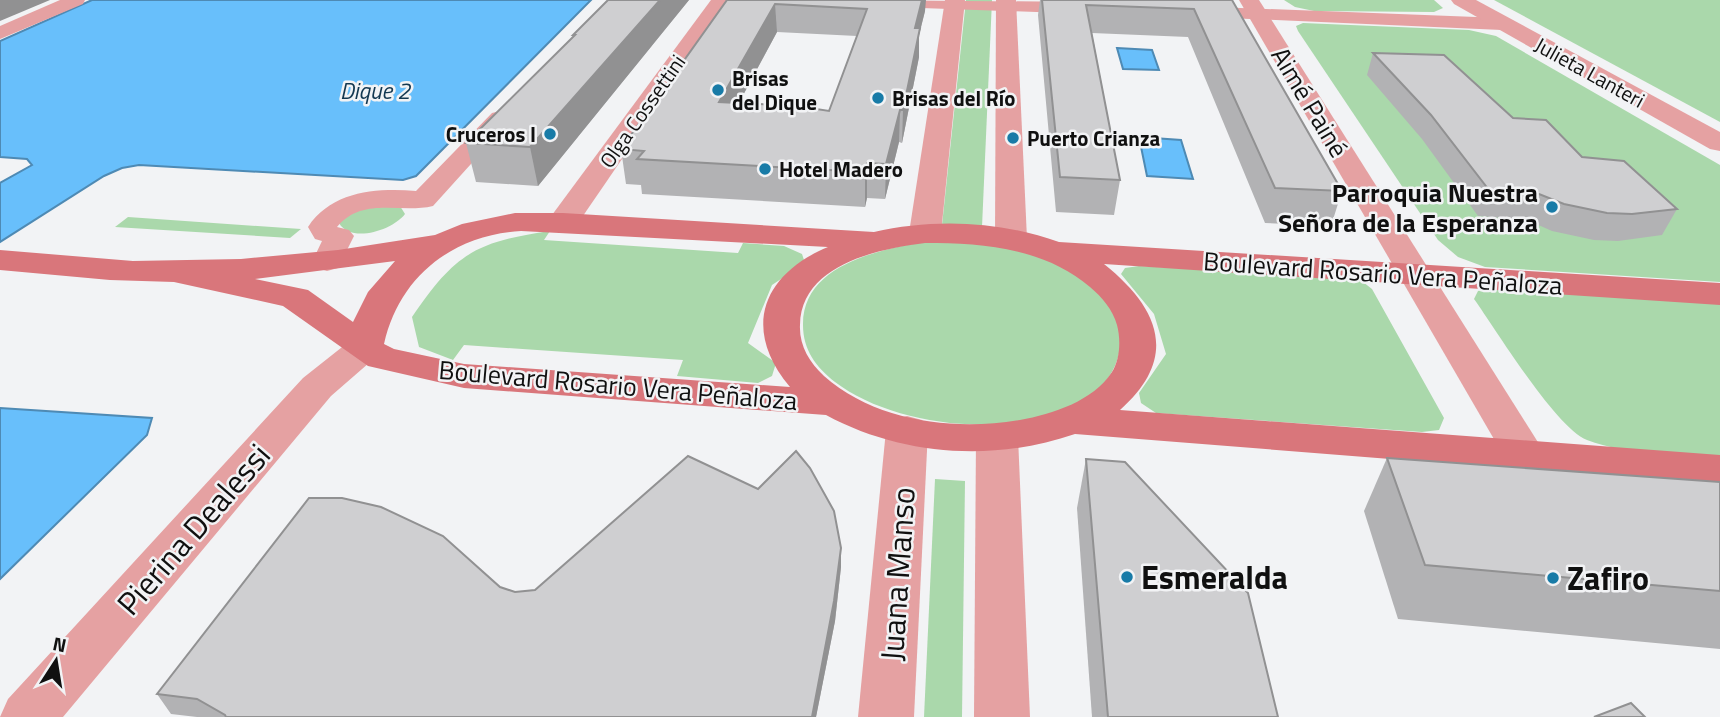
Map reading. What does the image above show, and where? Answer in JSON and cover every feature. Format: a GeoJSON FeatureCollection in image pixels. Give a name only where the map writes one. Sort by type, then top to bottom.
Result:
{"type":"FeatureCollection","features":[{"type":"Feature","properties":{"kind":"main road"},"geometry":{"type":"LineString","coordinates":[[364,348],[374,314],[385,293],[412,264],[446,241],[472,230],[515,222],[563,222],[875,240],[926,233],[968,233],[1012,239],[1047,249],[1109,285],[1123,300],[1138,331],[1138,352],[1132,371],[1119,389],[1100,405],[1070,420],[1023,434],[997,437],[936,436],[906,430],[880,423],[835,403],[816,390],[790,360],[780,327],[783,310],[790,293],[821,264],[842,252],[875,240]]}},
{"type":"Feature","properties":{"kind":"main road"},"geometry":{"type":"LineString","coordinates":[[0,260],[174,272],[327,262],[446,241]]}},
{"type":"Feature","properties":{"kind":"main road","name":"Boulevard Rosario Vera Peñaloza"},"geometry":{"type":"LineString","coordinates":[[1047,249],[1414,276],[1720,294]]}},
{"type":"Feature","properties":{"kind":"main road","name":"Boulevard Rosario Vera Peñaloza"},"geometry":{"type":"LineString","coordinates":[[174,272],[295,298],[364,348],[400,363],[464,376],[835,403]]}},
{"type":"Feature","properties":{"kind":"main road"},"geometry":{"type":"LineString","coordinates":[[1070,420],[1720,470]]}},
{"type":"Feature","properties":{"kind":"street"},"geometry":{"type":"LineString","coordinates":[[0,33],[76,0]]}},
{"type":"Feature","properties":{"kind":"street","name":"Olga Cossettini"},"geometry":{"type":"LineString","coordinates":[[563,222],[721,0]]}},
{"type":"Feature","properties":{"kind":"street"},"geometry":{"type":"LineString","coordinates":[[866,0],[1006,2],[1112,9]]}},
{"type":"Feature","properties":{"kind":"street","name":"Julieta Lanteri"},"geometry":{"type":"LineString","coordinates":[[1461,0],[1720,143]]}},
{"type":"Feature","properties":{"kind":"street"},"geometry":{"type":"LineString","coordinates":[[926,233],[955,2]]}},
{"type":"Feature","properties":{"kind":"street"},"geometry":{"type":"LineString","coordinates":[[1006,2],[1012,239]]}},
{"type":"Feature","properties":{"kind":"street"},"geometry":{"type":"LineString","coordinates":[[1165,11],[1253,7],[1502,24]]}},
{"type":"Feature","properties":{"kind":"street","name":"Aimé Painé"},"geometry":{"type":"LineString","coordinates":[[1253,7],[1524,455]]}},
{"type":"Feature","properties":{"kind":"street"},"geometry":{"type":"LineString","coordinates":[[327,262],[339,236],[325,233],[322,227],[328,218],[341,209],[363,201],[388,197],[423,200],[512,105]]}},
{"type":"Feature","properties":{"kind":"street","name":"Pierina Dealessi"},"geometry":{"type":"LineString","coordinates":[[28,717],[317,387],[364,348]]}},
{"type":"Feature","properties":{"kind":"street","name":"Juana Manso"},"geometry":{"type":"LineString","coordinates":[[886,717],[906,430]]}},
{"type":"Feature","properties":{"kind":"street"},"geometry":{"type":"LineString","coordinates":[[997,437],[1002,717]]}},
{"type":"Feature","properties":{"kind":"green space"},"geometry":{"type":"Polygon","coordinates":[[[966,0],[992,0],[982,227],[942,225],[966,0]]]}},
{"type":"Feature","properties":{"kind":"green space"},"geometry":{"type":"Polygon","coordinates":[[[1284,0],[1434,0],[1443,8],[1434,12],[1314,11],[1295,7],[1284,0]]]}},
{"type":"Feature","properties":{"kind":"green space"},"geometry":{"type":"Polygon","coordinates":[[[1494,0],[1720,0],[1720,122],[1494,0]]]}},
{"type":"Feature","properties":{"kind":"green space"},"geometry":{"type":"Polygon","coordinates":[[[1303,23],[1469,30],[1496,36],[1720,165],[1720,282],[1485,267],[1458,257],[1438,240],[1298,31],[1296,26],[1303,23]]]}},
{"type":"Feature","properties":{"kind":"green space"},"geometry":{"type":"Polygon","coordinates":[[[400,206],[405,214],[399,220],[372,232],[353,233],[339,223],[353,209],[400,206]]]}},
{"type":"Feature","properties":{"kind":"green space"},"geometry":{"type":"Polygon","coordinates":[[[128,217],[301,229],[290,238],[115,227],[128,217]]]}},
{"type":"Feature","properties":{"kind":"green space"},"geometry":{"type":"Polygon","coordinates":[[[550,231],[544,240],[738,253],[743,243],[784,246],[802,254],[805,263],[772,285],[748,343],[776,363],[772,376],[758,383],[677,376],[683,360],[464,345],[453,360],[419,347],[412,317],[455,265],[485,246],[550,231]]]}},
{"type":"Feature","properties":{"kind":"green space"},"geometry":{"type":"Polygon","coordinates":[[[938,240],[985,244],[1036,255],[1081,276],[1099,291],[1118,321],[1121,340],[1117,360],[1105,382],[1073,405],[1041,417],[1005,423],[968,424],[930,420],[895,411],[862,399],[835,382],[817,364],[805,342],[803,325],[807,303],[817,286],[852,261],[897,247],[938,240]]]}},
{"type":"Feature","properties":{"kind":"green space"},"geometry":{"type":"Polygon","coordinates":[[[1139,266],[1349,278],[1363,282],[1372,289],[1444,418],[1439,430],[1422,432],[1156,413],[1141,403],[1139,393],[1166,354],[1154,314],[1121,274],[1125,268],[1139,266]]]}},
{"type":"Feature","properties":{"kind":"green space"},"geometry":{"type":"Polygon","coordinates":[[[1492,287],[1720,300],[1720,456],[1619,449],[1587,440],[1574,432],[1543,398],[1474,299],[1478,291],[1492,287]]]}},
{"type":"Feature","properties":{"kind":"green space"},"geometry":{"type":"Polygon","coordinates":[[[935,479],[965,481],[962,717],[924,717],[935,479]]]}},
{"type":"Feature","properties":{"kind":"water","name":"Dique 2"},"geometry":{"type":"Polygon","coordinates":[[[92,0],[591,0],[416,176],[403,180],[139,165],[122,168],[104,176],[0,242],[0,183],[32,165],[27,159],[0,157],[0,41],[92,0]]]}},
{"type":"Feature","properties":{"kind":"water"},"geometry":{"type":"Polygon","coordinates":[[[1117,48],[1152,50],[1159,70],[1123,69],[1117,48]]]}},
{"type":"Feature","properties":{"kind":"water"},"geometry":{"type":"Polygon","coordinates":[[[1139,137],[1181,140],[1193,179],[1147,176],[1139,137]]]}},
{"type":"Feature","properties":{"kind":"water"},"geometry":{"type":"Polygon","coordinates":[[[0,408],[152,418],[147,435],[0,579],[0,408]]]}},
{"type":"Feature","properties":{"kind":"building"},"geometry":{"type":"Polygon","coordinates":[[[608,0],[660,0],[530,147],[466,143],[575,35],[608,0]]]}},
{"type":"Feature","properties":{"kind":"building"},"geometry":{"type":"Polygon","coordinates":[[[727,0],[922,0],[915,28],[920,28],[903,110],[900,110],[886,164],[867,163],[865,172],[637,159],[644,151],[621,149],[727,0]],[[775,4],[719,102],[797,106],[829,111],[867,9],[775,4]]]}},
{"type":"Feature","properties":{"kind":"building"},"geometry":{"type":"Polygon","coordinates":[[[1042,0],[1232,0],[1342,191],[1275,188],[1194,9],[1086,5],[1120,180],[1060,177],[1042,0]]]}},
{"type":"Feature","properties":{"kind":"building"},"geometry":{"type":"Polygon","coordinates":[[[1373,53],[1444,55],[1513,118],[1546,120],[1582,157],[1624,161],[1677,209],[1632,214],[1607,213],[1564,204],[1539,194],[1489,190],[1431,115],[1373,53]]]}},
{"type":"Feature","properties":{"kind":"building"},"geometry":{"type":"Polygon","coordinates":[[[796,451],[810,468],[834,511],[841,548],[812,717],[226,717],[197,699],[157,694],[309,498],[342,498],[381,507],[443,536],[500,587],[515,592],[535,590],[688,456],[758,489],[796,451]]]}},
{"type":"Feature","properties":{"kind":"building"},"geometry":{"type":"Polygon","coordinates":[[[1387,458],[1720,482],[1720,591],[1425,565],[1387,458]]]}},
{"type":"Feature","properties":{"kind":"building","name":"Esmeralda"},"geometry":{"type":"Polygon","coordinates":[[[1086,459],[1125,462],[1248,593],[1278,717],[1108,717],[1086,459]]]}},
{"type":"Feature","properties":{"kind":"building"},"geometry":{"type":"Polygon","coordinates":[[[1631,703],[1645,717],[1594,717],[1631,703]]]}},
{"type":"Feature","properties":{"kind":"place","name":"Brisas del Dique"},"geometry":{"type":"Point","coordinates":[718,90]}},
{"type":"Feature","properties":{"kind":"place","name":"Brisas del Río"},"geometry":{"type":"Point","coordinates":[878,98]}},
{"type":"Feature","properties":{"kind":"place","name":"Cruceros I"},"geometry":{"type":"Point","coordinates":[550,134]}},
{"type":"Feature","properties":{"kind":"place","name":"Puerto Crianza"},"geometry":{"type":"Point","coordinates":[1013,138]}},
{"type":"Feature","properties":{"kind":"place","name":"Hotel Madero"},"geometry":{"type":"Point","coordinates":[765,169]}},
{"type":"Feature","properties":{"kind":"place","name":"Parroquia Nuestra Señora de la Esperanza"},"geometry":{"type":"Point","coordinates":[1552,207]}},
{"type":"Feature","properties":{"kind":"place","name":"Esmeralda"},"geometry":{"type":"Point","coordinates":[1127,577]}},
{"type":"Feature","properties":{"kind":"place","name":"Zafiro"},"geometry":{"type":"Point","coordinates":[1553,578]}}]}
